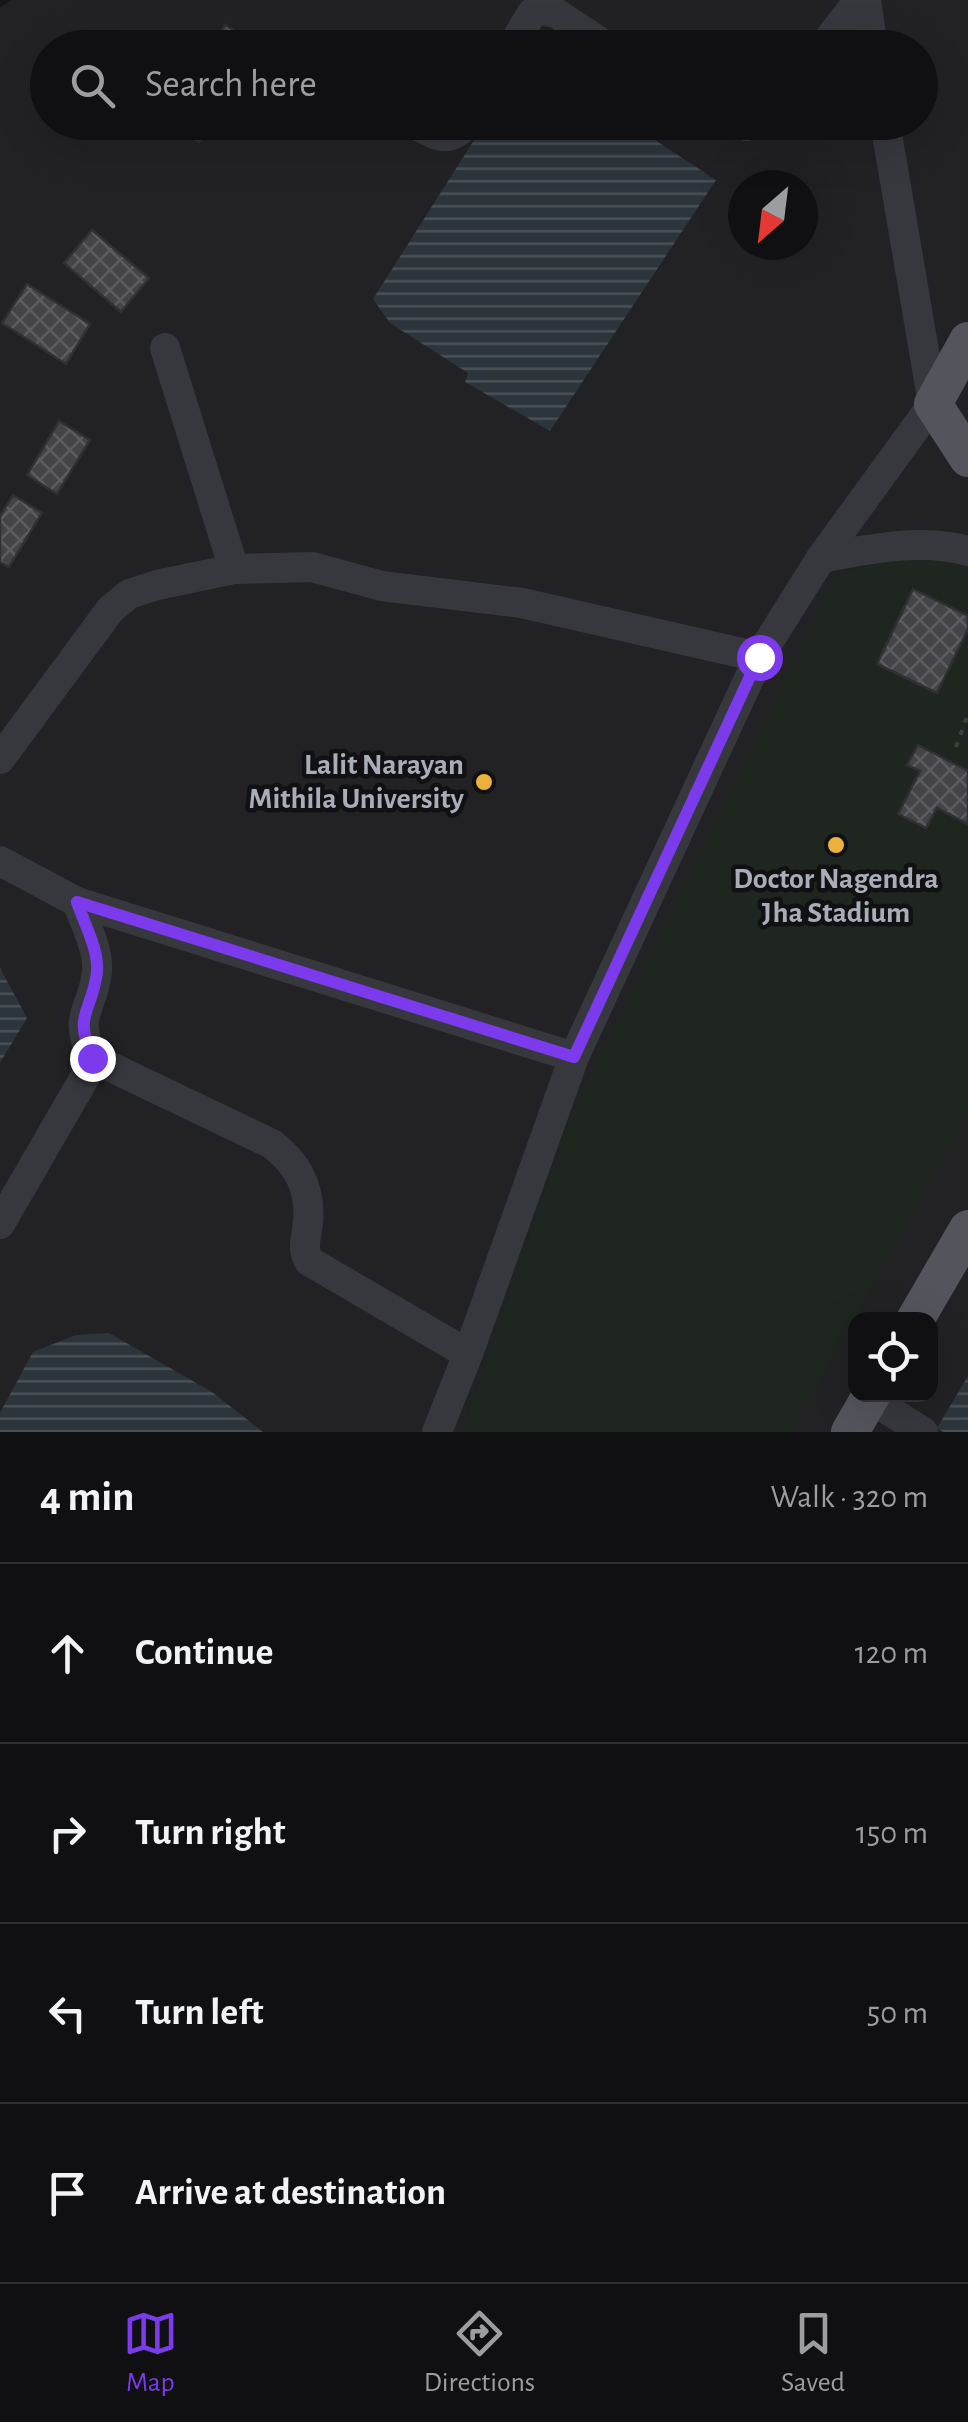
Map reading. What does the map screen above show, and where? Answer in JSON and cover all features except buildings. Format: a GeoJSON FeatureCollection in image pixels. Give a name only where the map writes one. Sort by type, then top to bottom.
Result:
{"type":"FeatureCollection","features":[{"type":"Feature","properties":{"kind":"main road"},"geometry":{"type":"LineString","coordinates":[[968,341],[933,404],[968,458]]}},
{"type":"Feature","properties":{"kind":"main road"},"geometry":{"type":"LineString","coordinates":[[920,1312],[968,1229]]}},
{"type":"Feature","properties":{"kind":"main road"},"geometry":{"type":"LineString","coordinates":[[850,1432],[868,1402]]}},
{"type":"Feature","properties":{"kind":"street"},"geometry":{"type":"LineString","coordinates":[[837,30],[863,0]]}},
{"type":"Feature","properties":{"kind":"street"},"geometry":{"type":"LineString","coordinates":[[863,0],[869,30]]}},
{"type":"Feature","properties":{"kind":"street"},"geometry":{"type":"LineString","coordinates":[[522,30],[538,9],[556,13],[582,30]]}},
{"type":"Feature","properties":{"kind":"street"},"geometry":{"type":"LineString","coordinates":[[437,1432],[574,1057],[759,657],[821,558],[933,404],[888,140]]}},
{"type":"Feature","properties":{"kind":"street"},"geometry":{"type":"LineString","coordinates":[[165,348],[234,569]]}},
{"type":"Feature","properties":{"kind":"street"},"geometry":{"type":"LineString","coordinates":[[821,558],[906,545],[949,546],[968,551]]}},
{"type":"Feature","properties":{"kind":"street"},"geometry":{"type":"LineString","coordinates":[[0,759],[110,610],[129,594],[234,569],[312,567],[382,586],[522,603],[759,657]]}},
{"type":"Feature","properties":{"kind":"street"},"geometry":{"type":"LineString","coordinates":[[0,861],[77,902],[574,1057]]}},
{"type":"Feature","properties":{"kind":"street"},"geometry":{"type":"LineString","coordinates":[[77,902],[98,968],[82,1022],[92,1058],[272,1144],[290,1158],[308,1196],[304,1251],[309,1261],[468,1354]]}},
{"type":"Feature","properties":{"kind":"street"},"geometry":{"type":"LineString","coordinates":[[0,1224],[85,1077],[92,1058]]}},
{"type":"Feature","properties":{"kind":"street"},"geometry":{"type":"LineString","coordinates":[[880,1402],[922,1432]]}},
{"type":"Feature","properties":{"kind":"path"},"geometry":{"type":"LineString","coordinates":[[956,747],[968,714]]}},
{"type":"Feature","properties":{"kind":"shaded area","name":"Lalit Narayan Mithila University"},"geometry":{"type":"Polygon","coordinates":[[[12,0],[968,0],[968,1432],[0,1432],[0,7],[12,0]]]}},
{"type":"Feature","properties":{"kind":"shaded area"},"geometry":{"type":"Polygon","coordinates":[[[474,140],[655,140],[716,180],[550,431],[465,382],[468,373],[390,323],[373,299],[474,140]]]}},
{"type":"Feature","properties":{"kind":"shaded area","name":"Doctor Nagendra Jha Stadium"},"geometry":{"type":"Polygon","coordinates":[[[924,557],[968,562],[968,1114],[858,1312],[848,1312],[848,1330],[791,1432],[462,1432],[570,1119],[836,576],[890,559],[924,557]]]}},
{"type":"Feature","properties":{"kind":"shaded area"},"geometry":{"type":"Polygon","coordinates":[[[0,968],[27,1018],[0,1063],[0,968]]]}},
{"type":"Feature","properties":{"kind":"shaded area"},"geometry":{"type":"Polygon","coordinates":[[[109,1333],[212,1392],[263,1432],[0,1432],[0,1413],[33,1352],[76,1335],[109,1333]]]}},
{"type":"Feature","properties":{"kind":"shaded area"},"geometry":{"type":"Polygon","coordinates":[[[968,1376],[968,1432],[943,1432],[937,1428],[968,1376]]]}},
{"type":"Feature","properties":{"kind":"place","name":"Lalit Narayan Mithila University"},"geometry":{"type":"Point","coordinates":[484,782]}},
{"type":"Feature","properties":{"kind":"place","name":"Doctor Nagendra Jha Stadium"},"geometry":{"type":"Point","coordinates":[836,845]}},
{"type":"Feature","properties":{"kind":"route"},"geometry":{"type":"LineString","coordinates":[[92,1058],[82,1022],[98,968],[77,902],[574,1057],[759,657]]}}]}
